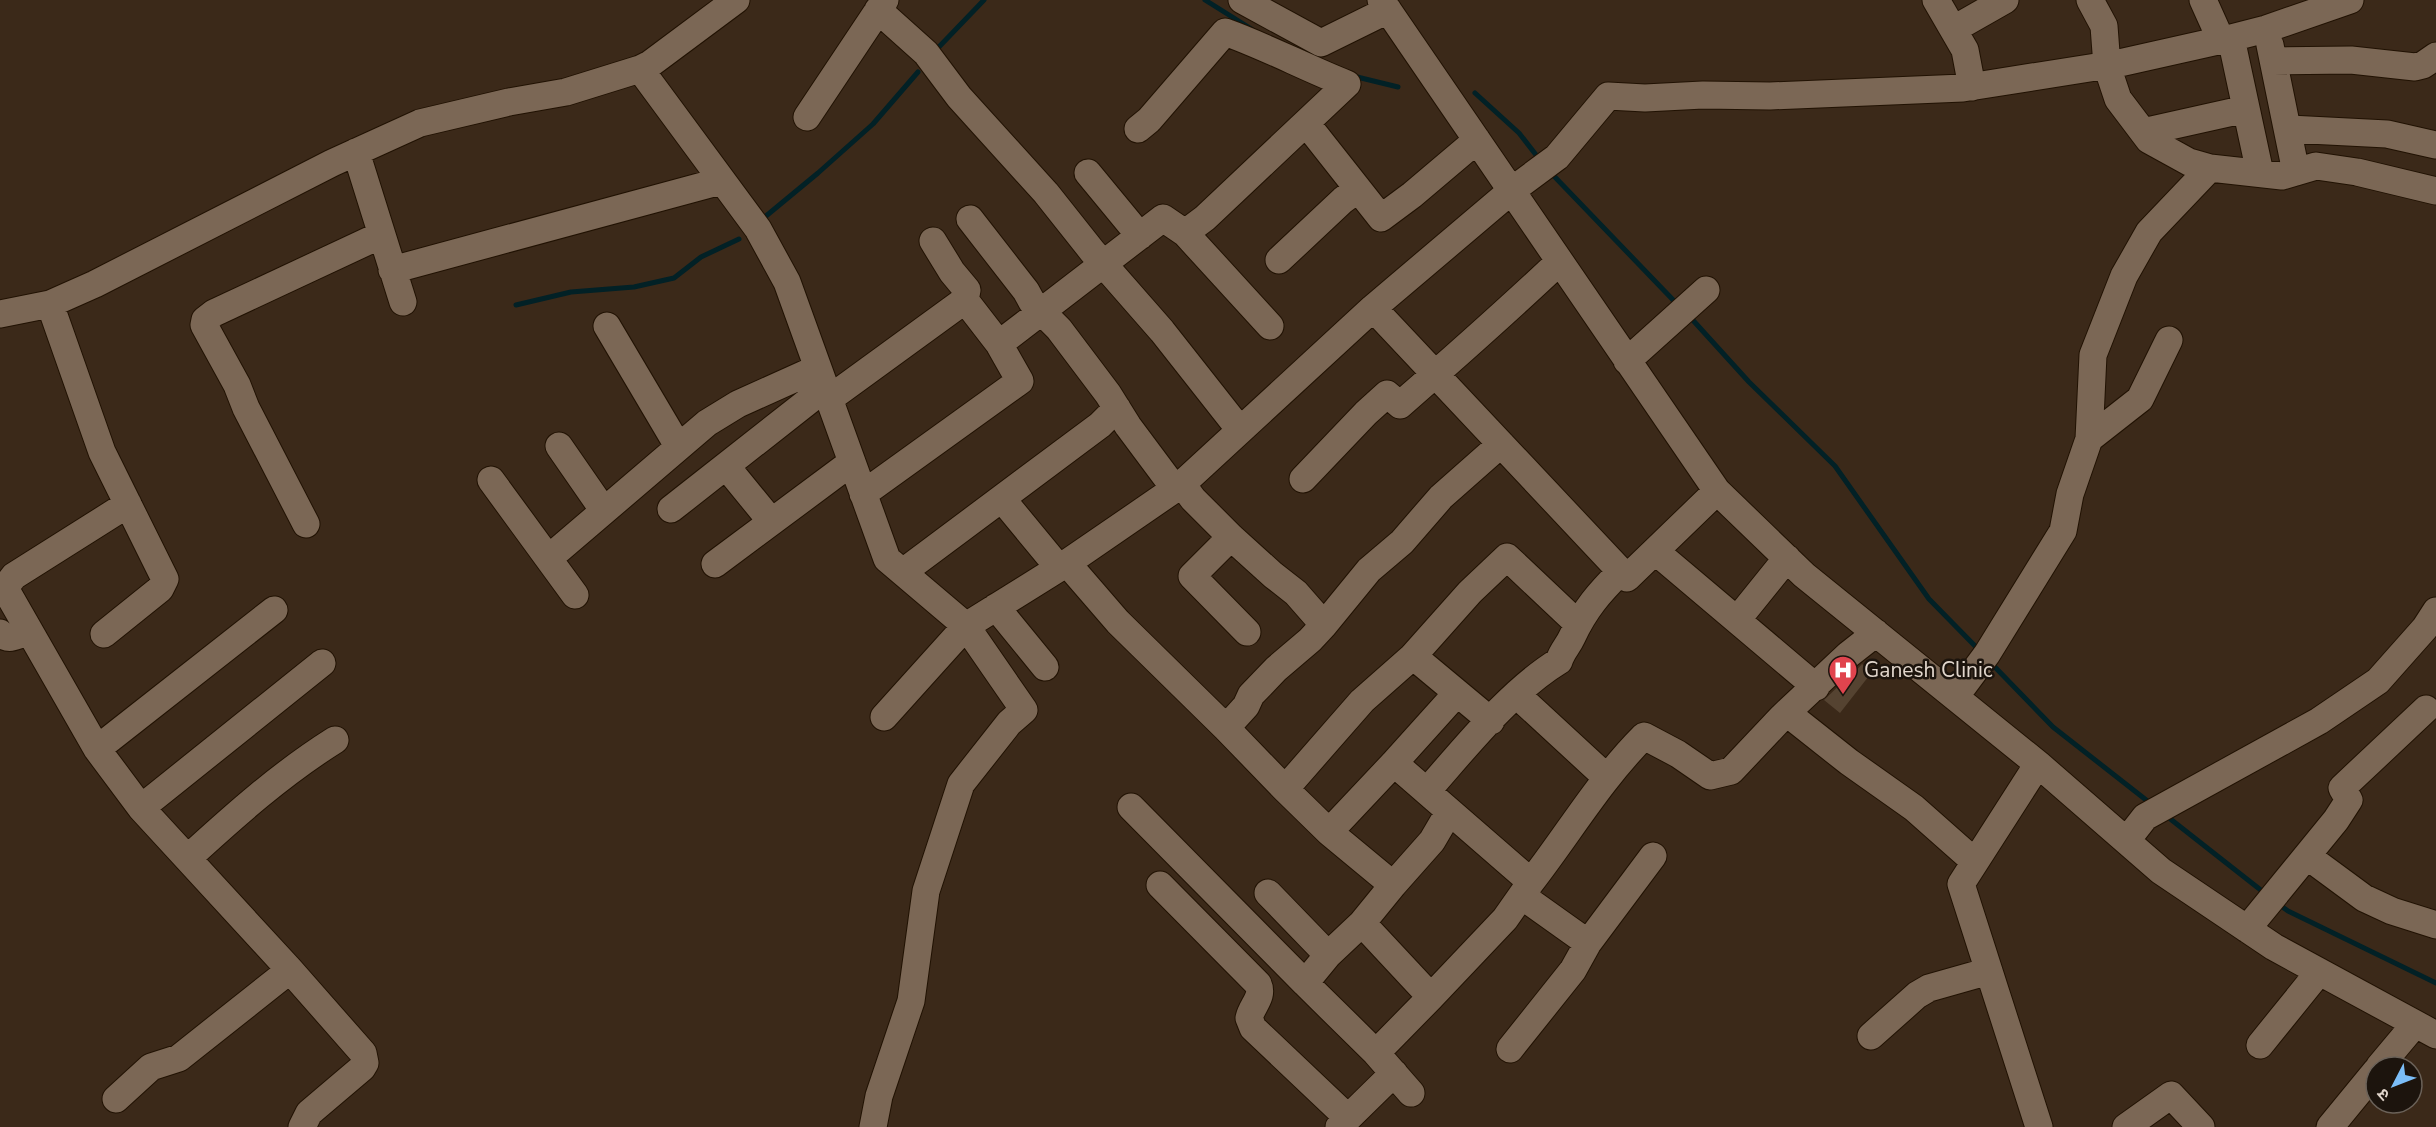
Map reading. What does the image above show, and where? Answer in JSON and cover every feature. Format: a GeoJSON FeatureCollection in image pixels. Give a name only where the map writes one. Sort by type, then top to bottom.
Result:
{"type":"FeatureCollection","features":[{"type":"Feature","properties":{"kind":"street"},"geometry":{"type":"LineString","coordinates":[[0,314],[50,304],[94,284],[356,152],[420,123],[509,102],[566,92],[640,69],[736,0]]}},
{"type":"Feature","properties":{"kind":"street"},"geometry":{"type":"LineString","coordinates":[[1242,0],[1321,43],[1384,5],[1717,491],[1804,575],[2038,764],[2161,871],[2274,947],[2425,1030],[2394,1055]]}},
{"type":"Feature","properties":{"kind":"street"},"geometry":{"type":"LineString","coordinates":[[1936,0],[1965,50],[1972,87]]}},
{"type":"Feature","properties":{"kind":"street"},"geometry":{"type":"LineString","coordinates":[[1954,29],[2005,0]]}},
{"type":"Feature","properties":{"kind":"street"},"geometry":{"type":"LineString","coordinates":[[2090,0],[2104,26],[2108,66],[2118,99],[2149,141],[2189,162],[2210,168],[2282,176],[2316,166],[2357,172],[2436,191]]}},
{"type":"Feature","properties":{"kind":"street"},"geometry":{"type":"LineString","coordinates":[[2203,0],[2226,39],[2246,109],[2260,173]]}},
{"type":"Feature","properties":{"kind":"street"},"geometry":{"type":"LineString","coordinates":[[884,717],[966,626],[1063,566],[1178,486],[1373,308],[1511,191],[1557,157],[1608,96],[1645,98],[1703,95],[1770,96],[1972,87],[2108,66],[2226,39],[2266,29],[2350,0]]}},
{"type":"Feature","properties":{"kind":"street"},"geometry":{"type":"LineString","coordinates":[[807,117],[882,5],[893,25],[926,53],[959,97],[1046,193],[1162,331],[1240,430]]}},
{"type":"Feature","properties":{"kind":"street"},"geometry":{"type":"LineString","coordinates":[[2266,29],[2289,129],[2296,172]]}},
{"type":"Feature","properties":{"kind":"street"},"geometry":{"type":"LineString","coordinates":[[1138,129],[1149,120],[1226,33],[1268,48],[1297,64],[1347,84],[1220,201],[1205,218],[1185,233]]}},
{"type":"Feature","properties":{"kind":"street"},"geometry":{"type":"LineString","coordinates":[[2274,61],[2350,60],[2415,67],[2423,65],[2436,56]]}},
{"type":"Feature","properties":{"kind":"street"},"geometry":{"type":"LineString","coordinates":[[640,69],[758,229],[787,282],[887,559],[966,626],[1024,710],[1009,723],[961,784],[926,891],[911,1001],[879,1096],[873,1127]]}},
{"type":"Feature","properties":{"kind":"street"},"geometry":{"type":"LineString","coordinates":[[2143,132],[2246,109]]}},
{"type":"Feature","properties":{"kind":"street"},"geometry":{"type":"LineString","coordinates":[[1306,123],[1380,218],[1412,195],[1477,140]]}},
{"type":"Feature","properties":{"kind":"street"},"geometry":{"type":"LineString","coordinates":[[2289,129],[2387,134],[2436,146]]}},
{"type":"Feature","properties":{"kind":"street"},"geometry":{"type":"LineString","coordinates":[[356,152],[403,302]]}},
{"type":"Feature","properties":{"kind":"street"},"geometry":{"type":"LineString","coordinates":[[1955,697],[1987,654],[2063,531],[2070,494],[2089,439],[2093,356],[2124,276],[2149,232],[2210,168]]}},
{"type":"Feature","properties":{"kind":"street"},"geometry":{"type":"LineString","coordinates":[[1089,173],[1140,236]]}},
{"type":"Feature","properties":{"kind":"street"},"geometry":{"type":"LineString","coordinates":[[392,270],[721,181]]}},
{"type":"Feature","properties":{"kind":"street"},"geometry":{"type":"LineString","coordinates":[[1279,260],[1343,200],[1358,189]]}},
{"type":"Feature","properties":{"kind":"street"},"geometry":{"type":"LineString","coordinates":[[970,219],[1041,312],[1059,329],[1116,408],[1178,486],[1231,537],[1296,593],[1324,625]]}},
{"type":"Feature","properties":{"kind":"street"},"geometry":{"type":"LineString","coordinates":[[999,344],[1163,219],[1185,233],[1270,326]]}},
{"type":"Feature","properties":{"kind":"street"},"geometry":{"type":"LineString","coordinates":[[306,524],[205,330],[205,320],[214,313],[381,236]]}},
{"type":"Feature","properties":{"kind":"street"},"geometry":{"type":"LineString","coordinates":[[671,509],[824,385],[965,300],[967,290],[952,272],[933,241]]}},
{"type":"Feature","properties":{"kind":"street"},"geometry":{"type":"LineString","coordinates":[[1303,479],[1387,394],[1400,405],[1559,262]]}},
{"type":"Feature","properties":{"kind":"street"},"geometry":{"type":"LineString","coordinates":[[1627,361],[1706,290]]}},
{"type":"Feature","properties":{"kind":"street"},"geometry":{"type":"LineString","coordinates":[[863,494],[1020,381],[999,344],[965,300]]}},
{"type":"Feature","properties":{"kind":"street"},"geometry":{"type":"LineString","coordinates":[[50,304],[98,441],[165,579],[160,589],[104,634]]}},
{"type":"Feature","properties":{"kind":"street"},"geometry":{"type":"LineString","coordinates":[[1373,308],[1627,578],[1717,491]]}},
{"type":"Feature","properties":{"kind":"street"},"geometry":{"type":"LineString","coordinates":[[607,326],[678,446]]}},
{"type":"Feature","properties":{"kind":"street"},"geometry":{"type":"LineString","coordinates":[[2089,439],[2140,399],[2169,340]]}},
{"type":"Feature","properties":{"kind":"street"},"geometry":{"type":"LineString","coordinates":[[549,558],[678,446],[731,408],[824,385]]}},
{"type":"Feature","properties":{"kind":"street"},"geometry":{"type":"LineString","coordinates":[[903,572],[1100,426],[1116,408]]}},
{"type":"Feature","properties":{"kind":"street"},"geometry":{"type":"LineString","coordinates":[[1226,728],[1246,706],[1251,695],[1276,669],[1310,640],[1369,570],[1402,542],[1441,497],[1501,444]]}},
{"type":"Feature","properties":{"kind":"street"},"geometry":{"type":"LineString","coordinates":[[559,446],[604,511]]}},
{"type":"Feature","properties":{"kind":"street"},"geometry":{"type":"LineString","coordinates":[[715,564],[852,462]]}},
{"type":"Feature","properties":{"kind":"street"},"geometry":{"type":"LineString","coordinates":[[726,466],[771,521]]}},
{"type":"Feature","properties":{"kind":"street"},"geometry":{"type":"LineString","coordinates":[[491,480],[575,596]]}},
{"type":"Feature","properties":{"kind":"street"},"geometry":{"type":"LineString","coordinates":[[1002,499],[1063,566],[1285,789],[1329,832],[1393,885]]}},
{"type":"Feature","properties":{"kind":"street"},"geometry":{"type":"LineString","coordinates":[[128,504],[9,581],[6,590],[97,749],[141,808],[290,970],[358,1047],[365,1059],[365,1063],[356,1073],[309,1113],[302,1127]]}},
{"type":"Feature","properties":{"kind":"street"},"geometry":{"type":"LineString","coordinates":[[1231,537],[1192,576],[1247,632]]}},
{"type":"Feature","properties":{"kind":"street"},"geometry":{"type":"LineString","coordinates":[[1654,551],[1815,687]]}},
{"type":"Feature","properties":{"kind":"street"},"geometry":{"type":"LineString","coordinates":[[1285,789],[1362,701],[1413,656],[1470,592],[1507,556],[1577,624]]}},
{"type":"Feature","properties":{"kind":"street"},"geometry":{"type":"LineString","coordinates":[[1737,620],[1787,558]]}},
{"type":"Feature","properties":{"kind":"street"},"geometry":{"type":"LineString","coordinates":[[1427,791],[1517,695],[1544,671],[1559,662],[1562,651],[1572,639],[1577,624],[1596,596],[1621,571]]}},
{"type":"Feature","properties":{"kind":"street"},"geometry":{"type":"LineString","coordinates":[[996,607],[1045,667]]}},
{"type":"Feature","properties":{"kind":"street"},"geometry":{"type":"LineString","coordinates":[[97,749],[274,610]]}},
{"type":"Feature","properties":{"kind":"street"},"geometry":{"type":"LineString","coordinates":[[2127,840],[2145,817],[2310,726],[2370,686],[2432,627]]}},
{"type":"Feature","properties":{"kind":"street"},"geometry":{"type":"LineString","coordinates":[[0,633],[7,638],[28,631]]}},
{"type":"Feature","properties":{"kind":"street"},"geometry":{"type":"LineString","coordinates":[[1376,1053],[1472,956],[1505,919],[1568,836],[1606,777],[1644,736],[1678,754],[1710,776],[1731,771],[1787,713],[1876,633]]}},
{"type":"Feature","properties":{"kind":"street"},"geometry":{"type":"LineString","coordinates":[[1413,656],[1491,721]]}},
{"type":"Feature","properties":{"kind":"street"},"geometry":{"type":"LineString","coordinates":[[141,808],[322,663]]}},
{"type":"Feature","properties":{"kind":"street"},"geometry":{"type":"LineString","coordinates":[[1329,832],[1457,693]]}},
{"type":"Feature","properties":{"kind":"street"},"geometry":{"type":"LineString","coordinates":[[1517,695],[1606,777]]}},
{"type":"Feature","properties":{"kind":"street"},"geometry":{"type":"LineString","coordinates":[[2247,929],[2349,800],[2342,788],[2426,709]]}},
{"type":"Feature","properties":{"kind":"street"},"geometry":{"type":"LineString","coordinates":[[1787,713],[1849,762],[1914,808],[1975,862]]}},
{"type":"Feature","properties":{"kind":"street"},"geometry":{"type":"LineString","coordinates":[[188,858],[266,788],[293,767],[335,740]]}},
{"type":"Feature","properties":{"kind":"street"},"geometry":{"type":"LineString","coordinates":[[1394,764],[1427,791],[1526,889],[1588,943]]}},
{"type":"Feature","properties":{"kind":"street"},"geometry":{"type":"LineString","coordinates":[[2038,764],[1961,884],[2039,1127]]}},
{"type":"Feature","properties":{"kind":"street"},"geometry":{"type":"LineString","coordinates":[[1131,807],[1376,1053],[1411,1093]]}},
{"type":"Feature","properties":{"kind":"street"},"geometry":{"type":"LineString","coordinates":[[1305,983],[1328,955],[1362,923],[1432,841],[1449,813]]}},
{"type":"Feature","properties":{"kind":"street"},"geometry":{"type":"LineString","coordinates":[[1510,1049],[1573,970],[1588,943],[1653,856]]}},
{"type":"Feature","properties":{"kind":"street"},"geometry":{"type":"LineString","coordinates":[[2307,856],[2364,898],[2392,911],[2436,925]]}},
{"type":"Feature","properties":{"kind":"street"},"geometry":{"type":"LineString","coordinates":[[1160,885],[1258,984],[1260,997],[1249,1018],[1253,1028],[1344,1122],[1394,1073]]}},
{"type":"Feature","properties":{"kind":"street"},"geometry":{"type":"LineString","coordinates":[[1268,893],[1328,955]]}},
{"type":"Feature","properties":{"kind":"street"},"geometry":{"type":"LineString","coordinates":[[1362,923],[1431,997]]}},
{"type":"Feature","properties":{"kind":"street"},"geometry":{"type":"LineString","coordinates":[[116,1099],[151,1067],[179,1058],[290,970]]}},
{"type":"Feature","properties":{"kind":"street"},"geometry":{"type":"LineString","coordinates":[[1871,1036],[1917,995],[1929,988],[1989,971]]}},
{"type":"Feature","properties":{"kind":"street"},"geometry":{"type":"LineString","coordinates":[[2260,1045],[2319,972]]}},
{"type":"Feature","properties":{"kind":"street"},"geometry":{"type":"LineString","coordinates":[[2330,1127],[2364,1086]]}},
{"type":"Feature","properties":{"kind":"street"},"geometry":{"type":"LineString","coordinates":[[2126,1127],[2171,1095],[2201,1127]]}},
{"type":"Feature","properties":{"kind":"building"},"geometry":{"type":"Polygon","coordinates":[[[1862,664],[1872,672],[1840,713],[1824,700],[1846,679],[1848,680],[1862,664]]]}},
{"type":"Feature","properties":{"kind":"waterway"},"geometry":{"type":"LineString","coordinates":[[936,50],[984,0]]}},
{"type":"Feature","properties":{"kind":"waterway"},"geometry":{"type":"LineString","coordinates":[[1205,0],[1253,30]]}},
{"type":"Feature","properties":{"kind":"waterway"},"geometry":{"type":"LineString","coordinates":[[766,216],[873,124],[918,72]]}},
{"type":"Feature","properties":{"kind":"waterway"},"geometry":{"type":"LineString","coordinates":[[1353,76],[1398,87]]}},
{"type":"Feature","properties":{"kind":"waterway"},"geometry":{"type":"LineString","coordinates":[[1475,93],[1519,133],[1540,160]]}},
{"type":"Feature","properties":{"kind":"waterway"},"geometry":{"type":"LineString","coordinates":[[1552,174],[1677,304]]}},
{"type":"Feature","properties":{"kind":"waterway"},"geometry":{"type":"LineString","coordinates":[[516,305],[571,292],[634,287],[674,278],[701,257],[739,239]]}},
{"type":"Feature","properties":{"kind":"waterway"},"geometry":{"type":"LineString","coordinates":[[1690,317],[1749,382],[1835,466],[1929,599],[1978,649]]}},
{"type":"Feature","properties":{"kind":"waterway"},"geometry":{"type":"LineString","coordinates":[[1990,662],[2053,727],[2150,803]]}},
{"type":"Feature","properties":{"kind":"waterway"},"geometry":{"type":"LineString","coordinates":[[2164,814],[2262,891]]}},
{"type":"Feature","properties":{"kind":"waterway"},"geometry":{"type":"LineString","coordinates":[[2277,903],[2288,911],[2436,983]]}},
{"type":"Feature","properties":{"kind":"place","name":"Ganesh Clinic"},"geometry":{"type":"Point","coordinates":[1843,696]}}]}
